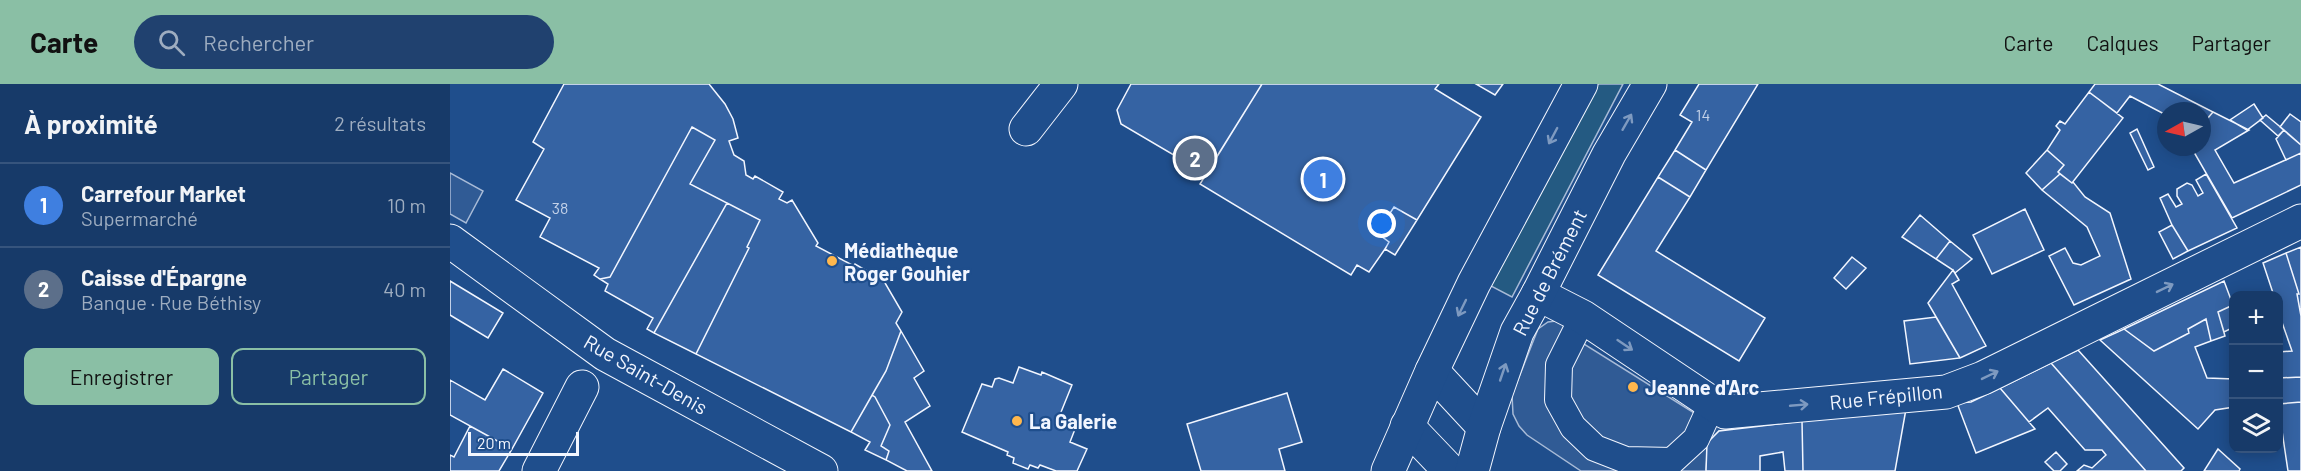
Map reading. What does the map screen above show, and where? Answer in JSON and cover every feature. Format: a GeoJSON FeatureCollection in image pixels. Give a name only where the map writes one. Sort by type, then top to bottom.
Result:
{"type":"FeatureCollection","features":[{"type":"Feature","properties":{"kind":"street"},"geometry":{"type":"LineString","coordinates":[[1026,129],[1061,84]]}},
{"type":"Feature","properties":{"kind":"street"},"geometry":{"type":"LineString","coordinates":[[1388,471],[1474,283],[1581,84]]}},
{"type":"Feature","properties":{"kind":"street","name":"Rue de Brément"},"geometry":{"type":"LineString","coordinates":[[1472,471],[1484,427],[1517,332],[1609,154],[1650,84]]}},
{"type":"Feature","properties":{"kind":"street","name":"Rue Frépillon"},"geometry":{"type":"LineString","coordinates":[[1538,294],[1583,317],[1725,412],[1946,392],[1983,378],[2301,221]]}},
{"type":"Feature","properties":{"kind":"street","name":"Rue Saint-Denis"},"geometry":{"type":"LineString","coordinates":[[450,241],[605,354],[821,471]]}},
{"type":"Feature","properties":{"kind":"street"},"geometry":{"type":"LineString","coordinates":[[1583,317],[1559,365],[1558,400],[1573,427],[1595,448],[1626,460],[1672,461],[1696,439],[1713,404]]}},
{"type":"Feature","properties":{"kind":"street"},"geometry":{"type":"LineString","coordinates":[[1432,371],[1484,427]]}},
{"type":"Feature","properties":{"kind":"street"},"geometry":{"type":"LineString","coordinates":[[539,471],[582,387]]}},
{"type":"Feature","properties":{"kind":"street"},"geometry":{"type":"LineString","coordinates":[[1407,426],[1450,471]]}},
{"type":"Feature","properties":{"kind":"shaded area"},"geometry":{"type":"Polygon","coordinates":[[[1594,84],[1623,84],[1512,297],[1489,285],[1594,84]]]}},
{"type":"Feature","properties":{"kind":"shaded area"},"geometry":{"type":"Polygon","coordinates":[[[450,173],[483,191],[466,223],[450,214],[450,173]]]}},
{"type":"Feature","properties":{"kind":"shaded area"},"geometry":{"type":"Polygon","coordinates":[[[1564,320],[1579,341],[1699,416],[1732,421],[1733,429],[1719,431],[1708,443],[1706,471],[1581,471],[1527,435],[1513,414],[1512,395],[1538,329],[1548,322],[1564,320]]]}},
{"type":"Feature","properties":{"kind":"building"},"geometry":{"type":"Polygon","coordinates":[[[564,84],[709,84],[725,104],[733,119],[738,138],[729,141],[734,155],[744,161],[746,175],[753,179],[755,176],[783,192],[779,199],[787,203],[792,200],[818,243],[816,246],[879,278],[881,276],[902,312],[896,323],[901,331],[886,371],[851,432],[696,354],[749,248],[747,247],[760,220],[690,184],[715,140],[692,127],[610,277],[600,279],[594,275],[599,268],[540,237],[550,218],[516,200],[544,149],[533,142],[564,84]]]}},
{"type":"Feature","properties":{"kind":"building"},"geometry":{"type":"Polygon","coordinates":[[[1131,84],[1262,84],[1206,174],[1121,124],[1117,110],[1131,84]]]}},
{"type":"Feature","properties":{"kind":"building"},"geometry":{"type":"Polygon","coordinates":[[[1262,84],[1439,84],[1435,89],[1481,117],[1417,220],[1394,207],[1377,233],[1389,242],[1385,249],[1369,272],[1357,265],[1351,275],[1200,184],[1262,84]]]}},
{"type":"Feature","properties":{"kind":"building"},"geometry":{"type":"Polygon","coordinates":[[[1476,84],[1503,84],[1495,95],[1476,84]]]}},
{"type":"Feature","properties":{"kind":"building"},"geometry":{"type":"Polygon","coordinates":[[[1699,84],[1758,84],[1706,170],[1675,150],[1692,122],[1680,115],[1699,84]]]}},
{"type":"Feature","properties":{"kind":"building"},"geometry":{"type":"Polygon","coordinates":[[[2095,84],[2158,84],[2193,102],[2157,102],[2157,110],[2130,96],[2117,113],[2089,92],[2095,84]]]}},
{"type":"Feature","properties":{"kind":"building"},"geometry":{"type":"Polygon","coordinates":[[[2089,92],[2123,118],[2072,183],[2058,172],[2064,165],[2047,150],[2060,130],[2056,126],[2060,121],[2065,124],[2089,92]]]}},
{"type":"Feature","properties":{"kind":"building"},"geometry":{"type":"Polygon","coordinates":[[[2254,104],[2263,118],[2247,130],[2230,120],[2254,104]]]}},
{"type":"Feature","properties":{"kind":"building"},"geometry":{"type":"Polygon","coordinates":[[[2213,112],[2249,130],[2215,150],[2234,183],[2301,153],[2301,185],[2232,218],[2196,156],[2211,156],[2211,114],[2213,112]]]}},
{"type":"Feature","properties":{"kind":"building"},"geometry":{"type":"Polygon","coordinates":[[[2290,114],[2301,122],[2301,145],[2280,127],[2290,114]]]}},
{"type":"Feature","properties":{"kind":"building"},"geometry":{"type":"Polygon","coordinates":[[[2266,115],[2284,130],[2278,136],[2260,120],[2266,115]]]}},
{"type":"Feature","properties":{"kind":"building"},"geometry":{"type":"Polygon","coordinates":[[[692,127],[715,140],[690,184],[727,203],[654,333],[647,329],[653,318],[605,291],[608,284],[600,279],[610,277],[692,127]]]}},
{"type":"Feature","properties":{"kind":"building"},"geometry":{"type":"Polygon","coordinates":[[[2137,129],[2154,167],[2148,170],[2130,133],[2137,129]]]}},
{"type":"Feature","properties":{"kind":"building"},"geometry":{"type":"Polygon","coordinates":[[[2284,130],[2301,145],[2301,153],[2286,160],[2276,139],[2284,130]]]}},
{"type":"Feature","properties":{"kind":"building"},"geometry":{"type":"Polygon","coordinates":[[[1675,150],[1706,170],[1690,197],[1658,177],[1675,150]]]}},
{"type":"Feature","properties":{"kind":"building"},"geometry":{"type":"Polygon","coordinates":[[[2047,150],[2064,165],[2058,172],[2060,174],[2042,190],[2026,173],[2047,150]]]}},
{"type":"Feature","properties":{"kind":"building"},"geometry":{"type":"Polygon","coordinates":[[[2060,174],[2073,182],[2085,197],[2110,213],[2131,279],[2074,305],[2049,256],[2065,248],[2073,263],[2081,265],[2100,256],[2087,227],[2042,190],[2060,174]]]}},
{"type":"Feature","properties":{"kind":"building"},"geometry":{"type":"Polygon","coordinates":[[[2206,174],[2237,228],[2188,251],[2172,225],[2160,198],[2168,194],[2176,207],[2182,204],[2177,196],[2177,189],[2187,183],[2192,185],[2198,196],[2203,193],[2196,180],[2206,174]]]}},
{"type":"Feature","properties":{"kind":"building"},"geometry":{"type":"Polygon","coordinates":[[[1658,177],[1690,197],[1656,251],[1765,318],[1739,361],[1598,275],[1658,177]]]}},
{"type":"Feature","properties":{"kind":"building"},"geometry":{"type":"Polygon","coordinates":[[[727,203],[760,220],[747,247],[749,248],[696,354],[654,333],[727,203]]]}},
{"type":"Feature","properties":{"kind":"building"},"geometry":{"type":"Polygon","coordinates":[[[1394,207],[1417,220],[1395,255],[1385,249],[1389,242],[1377,233],[1394,207]]]}},
{"type":"Feature","properties":{"kind":"building"},"geometry":{"type":"Polygon","coordinates":[[[2025,209],[2044,250],[1992,274],[1973,235],[2025,209]]]}},
{"type":"Feature","properties":{"kind":"building"},"geometry":{"type":"Polygon","coordinates":[[[1920,215],[1950,241],[1936,259],[1902,237],[1920,215]]]}},
{"type":"Feature","properties":{"kind":"building"},"geometry":{"type":"Polygon","coordinates":[[[2172,225],[2188,251],[2173,259],[2159,232],[2172,225]]]}},
{"type":"Feature","properties":{"kind":"building"},"geometry":{"type":"Polygon","coordinates":[[[1950,241],[1972,259],[1955,273],[1936,259],[1950,241]]]}},
{"type":"Feature","properties":{"kind":"building"},"geometry":{"type":"Polygon","coordinates":[[[2301,247],[2301,316],[2297,294],[2299,294],[2286,253],[2301,247]]]}},
{"type":"Feature","properties":{"kind":"building"},"geometry":{"type":"Polygon","coordinates":[[[2286,253],[2299,294],[2297,294],[2301,316],[2301,377],[2283,378],[2283,352],[2292,351],[2283,325],[2283,291],[2272,291],[2263,263],[2286,253]]]}},
{"type":"Feature","properties":{"kind":"building"},"geometry":{"type":"Polygon","coordinates":[[[1852,257],[1866,268],[1846,289],[1834,278],[1852,257]]]}},
{"type":"Feature","properties":{"kind":"building"},"geometry":{"type":"Polygon","coordinates":[[[1953,270],[1959,280],[1952,284],[1986,346],[1960,358],[1928,303],[1953,270]]]}},
{"type":"Feature","properties":{"kind":"building"},"geometry":{"type":"Polygon","coordinates":[[[450,281],[503,313],[488,338],[450,315],[450,281]]]}},
{"type":"Feature","properties":{"kind":"building"},"geometry":{"type":"Polygon","coordinates":[[[2224,281],[2229,294],[2229,307],[2218,312],[2225,336],[2211,341],[2206,319],[2188,329],[2189,333],[2154,351],[2124,329],[2224,281]]]}},
{"type":"Feature","properties":{"kind":"building"},"geometry":{"type":"Polygon","coordinates":[[[2229,307],[2229,330],[2224,332],[2218,312],[2229,307]]]}},
{"type":"Feature","properties":{"kind":"building"},"geometry":{"type":"Polygon","coordinates":[[[1936,317],[1960,358],[1910,364],[1904,321],[1936,317]]]}},
{"type":"Feature","properties":{"kind":"building"},"geometry":{"type":"Polygon","coordinates":[[[2206,319],[2211,341],[2195,347],[2207,378],[2229,379],[2229,408],[2215,410],[2198,429],[2100,340],[2124,329],[2154,351],[2189,333],[2188,329],[2206,319]]]}},
{"type":"Feature","properties":{"kind":"building"},"geometry":{"type":"Polygon","coordinates":[[[901,331],[924,371],[914,378],[930,406],[905,422],[932,471],[907,471],[886,460],[889,451],[881,446],[890,425],[872,395],[886,371],[901,331]]]}},
{"type":"Feature","properties":{"kind":"building"},"geometry":{"type":"Polygon","coordinates":[[[2078,350],[2184,468],[2181,471],[2146,471],[2051,363],[2078,350]]]}},
{"type":"Feature","properties":{"kind":"building"},"geometry":{"type":"Polygon","coordinates":[[[2051,363],[2146,471],[2077,471],[2084,465],[2092,468],[2106,455],[2102,450],[2085,450],[2048,408],[2029,422],[2000,388],[2051,363]]]}},
{"type":"Feature","properties":{"kind":"building","name":"La Galerie"},"geometry":{"type":"Polygon","coordinates":[[[1019,367],[1041,375],[1042,372],[1072,385],[1059,417],[1077,424],[1070,442],[1087,449],[1077,471],[1056,471],[1040,465],[1038,468],[1030,465],[1028,469],[1013,463],[1014,458],[1007,455],[1008,452],[962,432],[982,384],[992,387],[995,379],[999,378],[1013,383],[1019,367]]]}},
{"type":"Feature","properties":{"kind":"building"},"geometry":{"type":"Polygon","coordinates":[[[503,369],[543,393],[512,449],[450,415],[450,380],[485,400],[503,369]]]}},
{"type":"Feature","properties":{"kind":"building"},"geometry":{"type":"Polygon","coordinates":[[[2301,377],[2301,402],[2283,404],[2283,378],[2301,377]]]}},
{"type":"Feature","properties":{"kind":"building"},"geometry":{"type":"Polygon","coordinates":[[[2000,388],[2035,429],[1976,453],[1957,403],[1971,402],[2000,388]]]}},
{"type":"Feature","properties":{"kind":"building"},"geometry":{"type":"Polygon","coordinates":[[[1287,393],[1302,442],[1279,449],[1285,471],[1201,471],[1187,424],[1287,393]]]}},
{"type":"Feature","properties":{"kind":"building"},"geometry":{"type":"Polygon","coordinates":[[[872,395],[890,425],[881,446],[889,451],[886,460],[865,450],[870,442],[851,432],[872,395]]]}},
{"type":"Feature","properties":{"kind":"building"},"geometry":{"type":"Polygon","coordinates":[[[2301,402],[2301,471],[2288,471],[2283,438],[2283,404],[2301,402]]]}},
{"type":"Feature","properties":{"kind":"building"},"geometry":{"type":"Polygon","coordinates":[[[1906,409],[1895,471],[1803,471],[1802,421],[1906,409]]]}},
{"type":"Feature","properties":{"kind":"building"},"geometry":{"type":"Polygon","coordinates":[[[1802,421],[1803,471],[1785,471],[1783,452],[1760,456],[1760,471],[1706,471],[1707,443],[1719,431],[1802,421]]]}},
{"type":"Feature","properties":{"kind":"building"},"geometry":{"type":"Polygon","coordinates":[[[470,426],[512,449],[499,471],[450,471],[450,455],[454,457],[470,426]]]}},
{"type":"Feature","properties":{"kind":"building"},"geometry":{"type":"Polygon","coordinates":[[[2218,449],[2240,469],[2239,471],[2204,471],[2218,449]]]}},
{"type":"Feature","properties":{"kind":"building"},"geometry":{"type":"Polygon","coordinates":[[[2056,452],[2067,464],[2060,471],[2054,471],[2045,462],[2056,452]]]}},
{"type":"Feature","properties":{"kind":"place","name":"Caisse d'Épargne"},"geometry":{"type":"Point","coordinates":[1195,158]}},
{"type":"Feature","properties":{"kind":"place","name":"Carrefour Market"},"geometry":{"type":"Point","coordinates":[1323,179]}},
{"type":"Feature","properties":{"kind":"place","name":"Médiathèque Roger Gouhier"},"geometry":{"type":"Point","coordinates":[832,261]}},
{"type":"Feature","properties":{"kind":"place","name":"Jeanne d'Arc"},"geometry":{"type":"Point","coordinates":[1633,387]}},
{"type":"Feature","properties":{"kind":"place","name":"La Galerie"},"geometry":{"type":"Point","coordinates":[1017,421]}}]}
